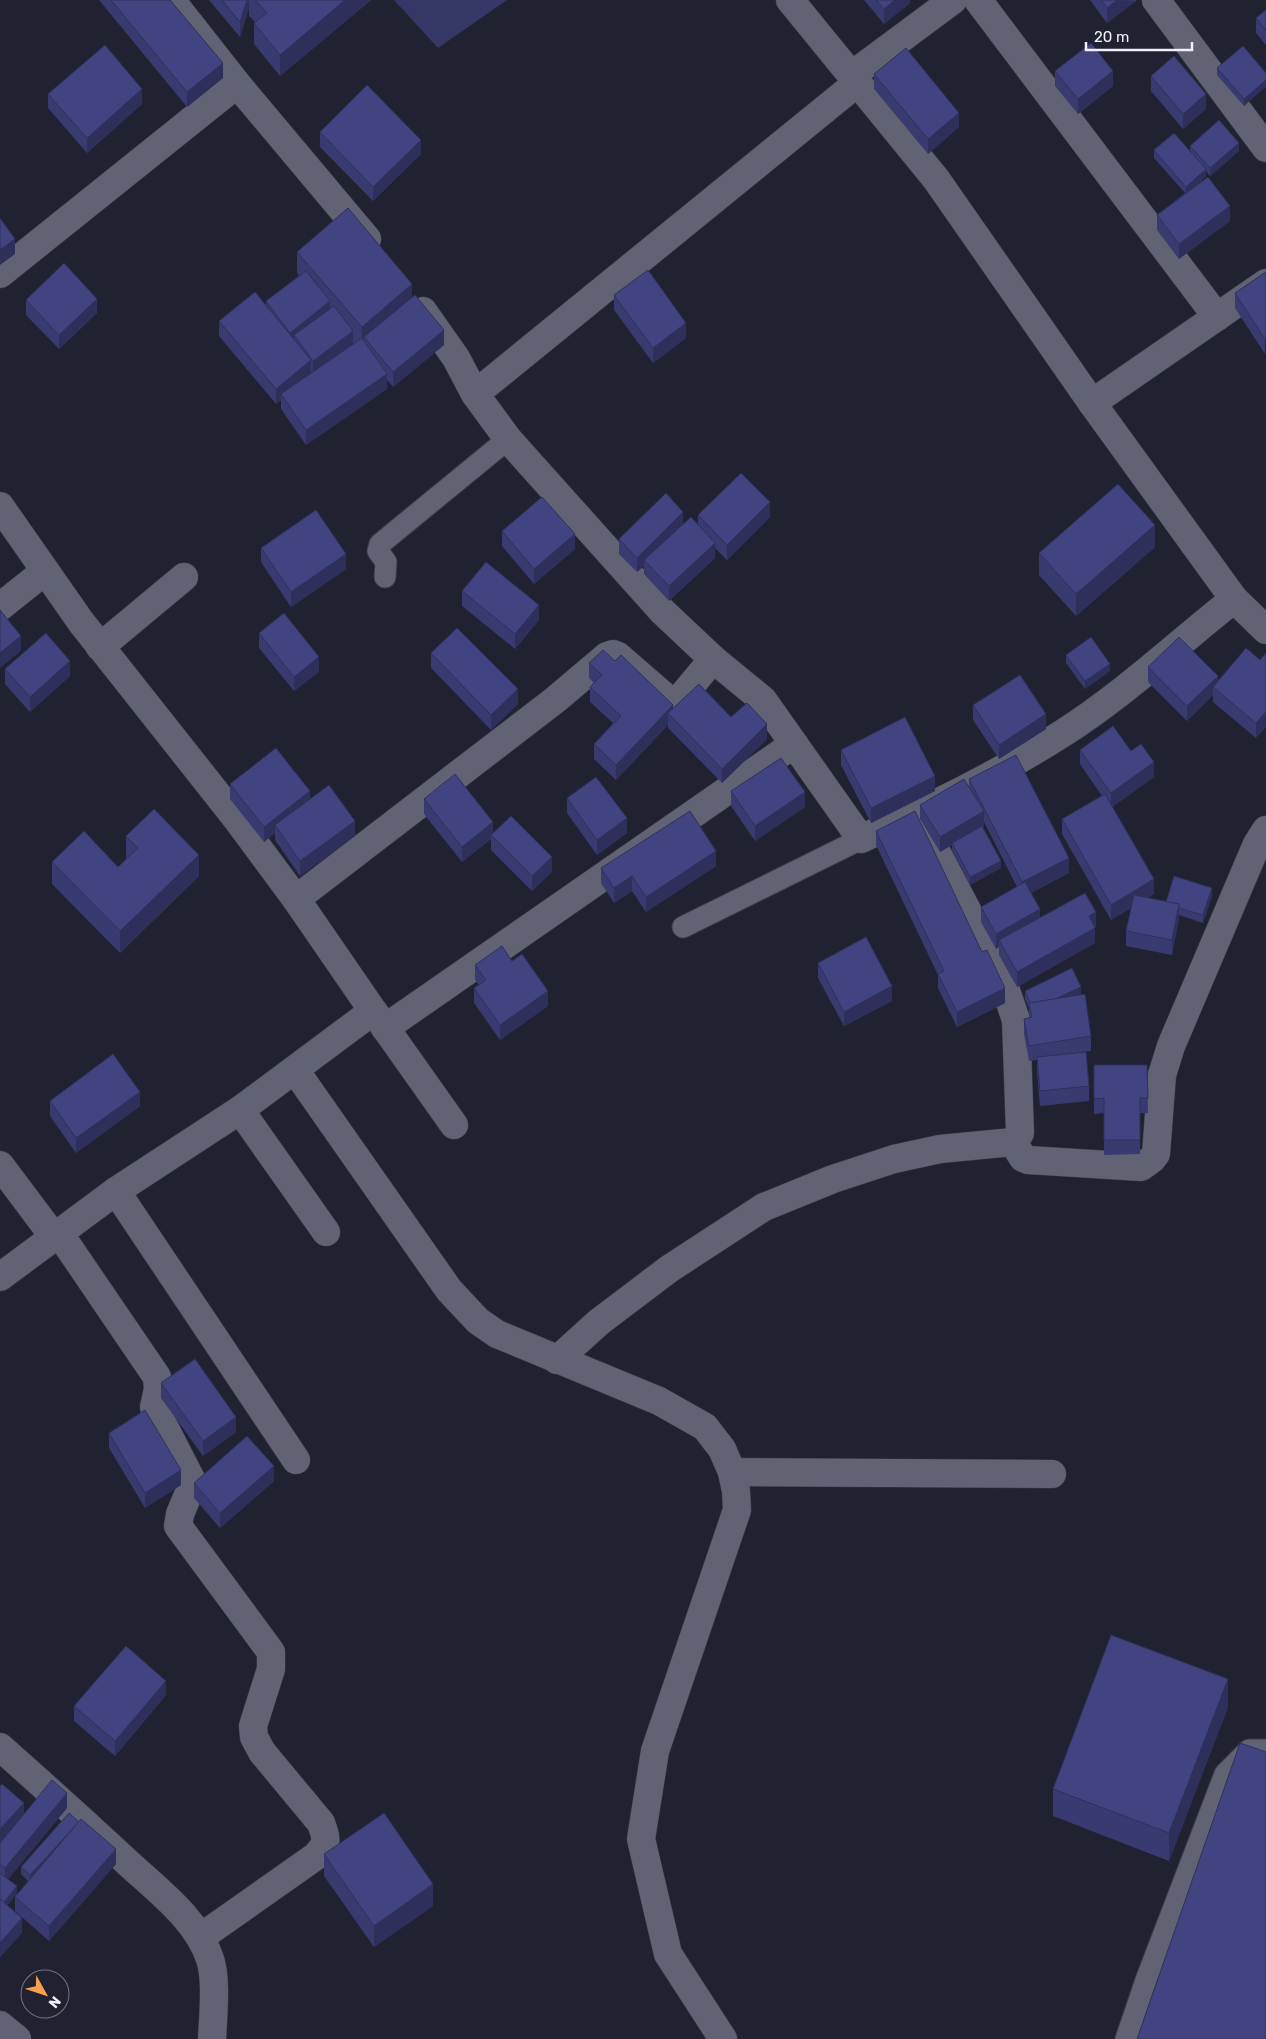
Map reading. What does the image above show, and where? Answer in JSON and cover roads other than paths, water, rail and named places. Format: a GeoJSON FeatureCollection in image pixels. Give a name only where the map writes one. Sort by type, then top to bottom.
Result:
{"type":"FeatureCollection","features":[{"type":"Feature","properties":{"kind":"street"},"geometry":{"type":"LineString","coordinates":[[171,0],[237,84],[382,258]]}},
{"type":"Feature","properties":{"kind":"street"},"geometry":{"type":"LineString","coordinates":[[790,0],[936,179],[1092,403],[1234,599],[1266,630]]}},
{"type":"Feature","properties":{"kind":"street"},"geometry":{"type":"LineString","coordinates":[[475,394],[854,79],[953,0]]}},
{"type":"Feature","properties":{"kind":"street"},"geometry":{"type":"LineString","coordinates":[[978,0],[1216,317]]}},
{"type":"Feature","properties":{"kind":"street"},"geometry":{"type":"LineString","coordinates":[[1156,0],[1266,148]]}},
{"type":"Feature","properties":{"kind":"street"},"geometry":{"type":"LineString","coordinates":[[0,274],[237,84]]}},
{"type":"Feature","properties":{"kind":"street"},"geometry":{"type":"LineString","coordinates":[[1092,403],[1266,283]]}},
{"type":"Feature","properties":{"kind":"street"},"geometry":{"type":"LineString","coordinates":[[411,294],[456,358],[475,394],[508,439],[662,611],[714,659],[763,700],[861,839],[1018,760],[1061,735],[1134,682],[1234,599]]}},
{"type":"Feature","properties":{"kind":"street"},"geometry":{"type":"LineString","coordinates":[[0,506],[100,647],[236,818],[296,899],[454,1125]]}},
{"type":"Feature","properties":{"kind":"street"},"geometry":{"type":"LineString","coordinates":[[0,607],[45,571]]}},
{"type":"Feature","properties":{"kind":"street"},"geometry":{"type":"LineString","coordinates":[[100,647],[184,577]]}},
{"type":"Feature","properties":{"kind":"street"},"geometry":{"type":"LineString","coordinates":[[296,899],[555,700],[607,656],[613,654],[618,656],[669,701],[675,702],[714,659]]}},
{"type":"Feature","properties":{"kind":"street"},"geometry":{"type":"LineString","coordinates":[[0,1277],[116,1191],[240,1110],[294,1070],[379,1019],[794,744]]}},
{"type":"Feature","properties":{"kind":"street"},"geometry":{"type":"LineString","coordinates":[[557,1360],[599,1322],[669,1269],[764,1207],[833,1179],[894,1159],[940,1149],[1013,1142],[1020,1134],[1016,1020],[1000,973],[916,813]]}},
{"type":"Feature","properties":{"kind":"street"},"geometry":{"type":"LineString","coordinates":[[1013,1142],[1023,1158],[1028,1160],[1141,1166],[1152,1159],[1156,1154],[1162,1075],[1171,1046],[1257,844],[1266,830]]}},
{"type":"Feature","properties":{"kind":"street"},"geometry":{"type":"LineString","coordinates":[[294,1070],[449,1290],[478,1321],[497,1334],[659,1401],[705,1427],[722,1449],[732,1472],[737,1510],[655,1751],[641,1839],[668,1954],[723,2039]]}},
{"type":"Feature","properties":{"kind":"street"},"geometry":{"type":"LineString","coordinates":[[240,1110],[326,1232]]}},
{"type":"Feature","properties":{"kind":"street"},"geometry":{"type":"LineString","coordinates":[[0,1165],[57,1235],[157,1376],[158,1388],[154,1407],[193,1483],[180,1514],[178,1526],[271,1652],[271,1669],[253,1726],[254,1737],[262,1752],[322,1823],[326,1838],[326,1845],[316,1856],[201,1937]]}},
{"type":"Feature","properties":{"kind":"street"},"geometry":{"type":"LineString","coordinates":[[116,1191],[296,1460]]}},
{"type":"Feature","properties":{"kind":"street"},"geometry":{"type":"LineString","coordinates":[[732,1472],[1052,1474]]}},
{"type":"Feature","properties":{"kind":"street"},"geometry":{"type":"LineString","coordinates":[[0,1747],[78,1816],[170,1902],[201,1937],[211,1962],[214,1998],[212,2039]]}},
{"type":"Feature","properties":{"kind":"street"},"geometry":{"type":"LineString","coordinates":[[0,2025],[17,2039]]}},
{"type":"Feature","properties":{"kind":"lane"},"geometry":{"type":"LineString","coordinates":[[385,577],[386,562],[378,551],[380,544],[508,439]]}},
{"type":"Feature","properties":{"kind":"lane"},"geometry":{"type":"LineString","coordinates":[[683,927],[861,839]]}},
{"type":"Feature","properties":{"kind":"lane"},"geometry":{"type":"LineString","coordinates":[[1126,2039],[1146,1980],[1226,1774],[1248,1750],[1266,1750]]}}]}
